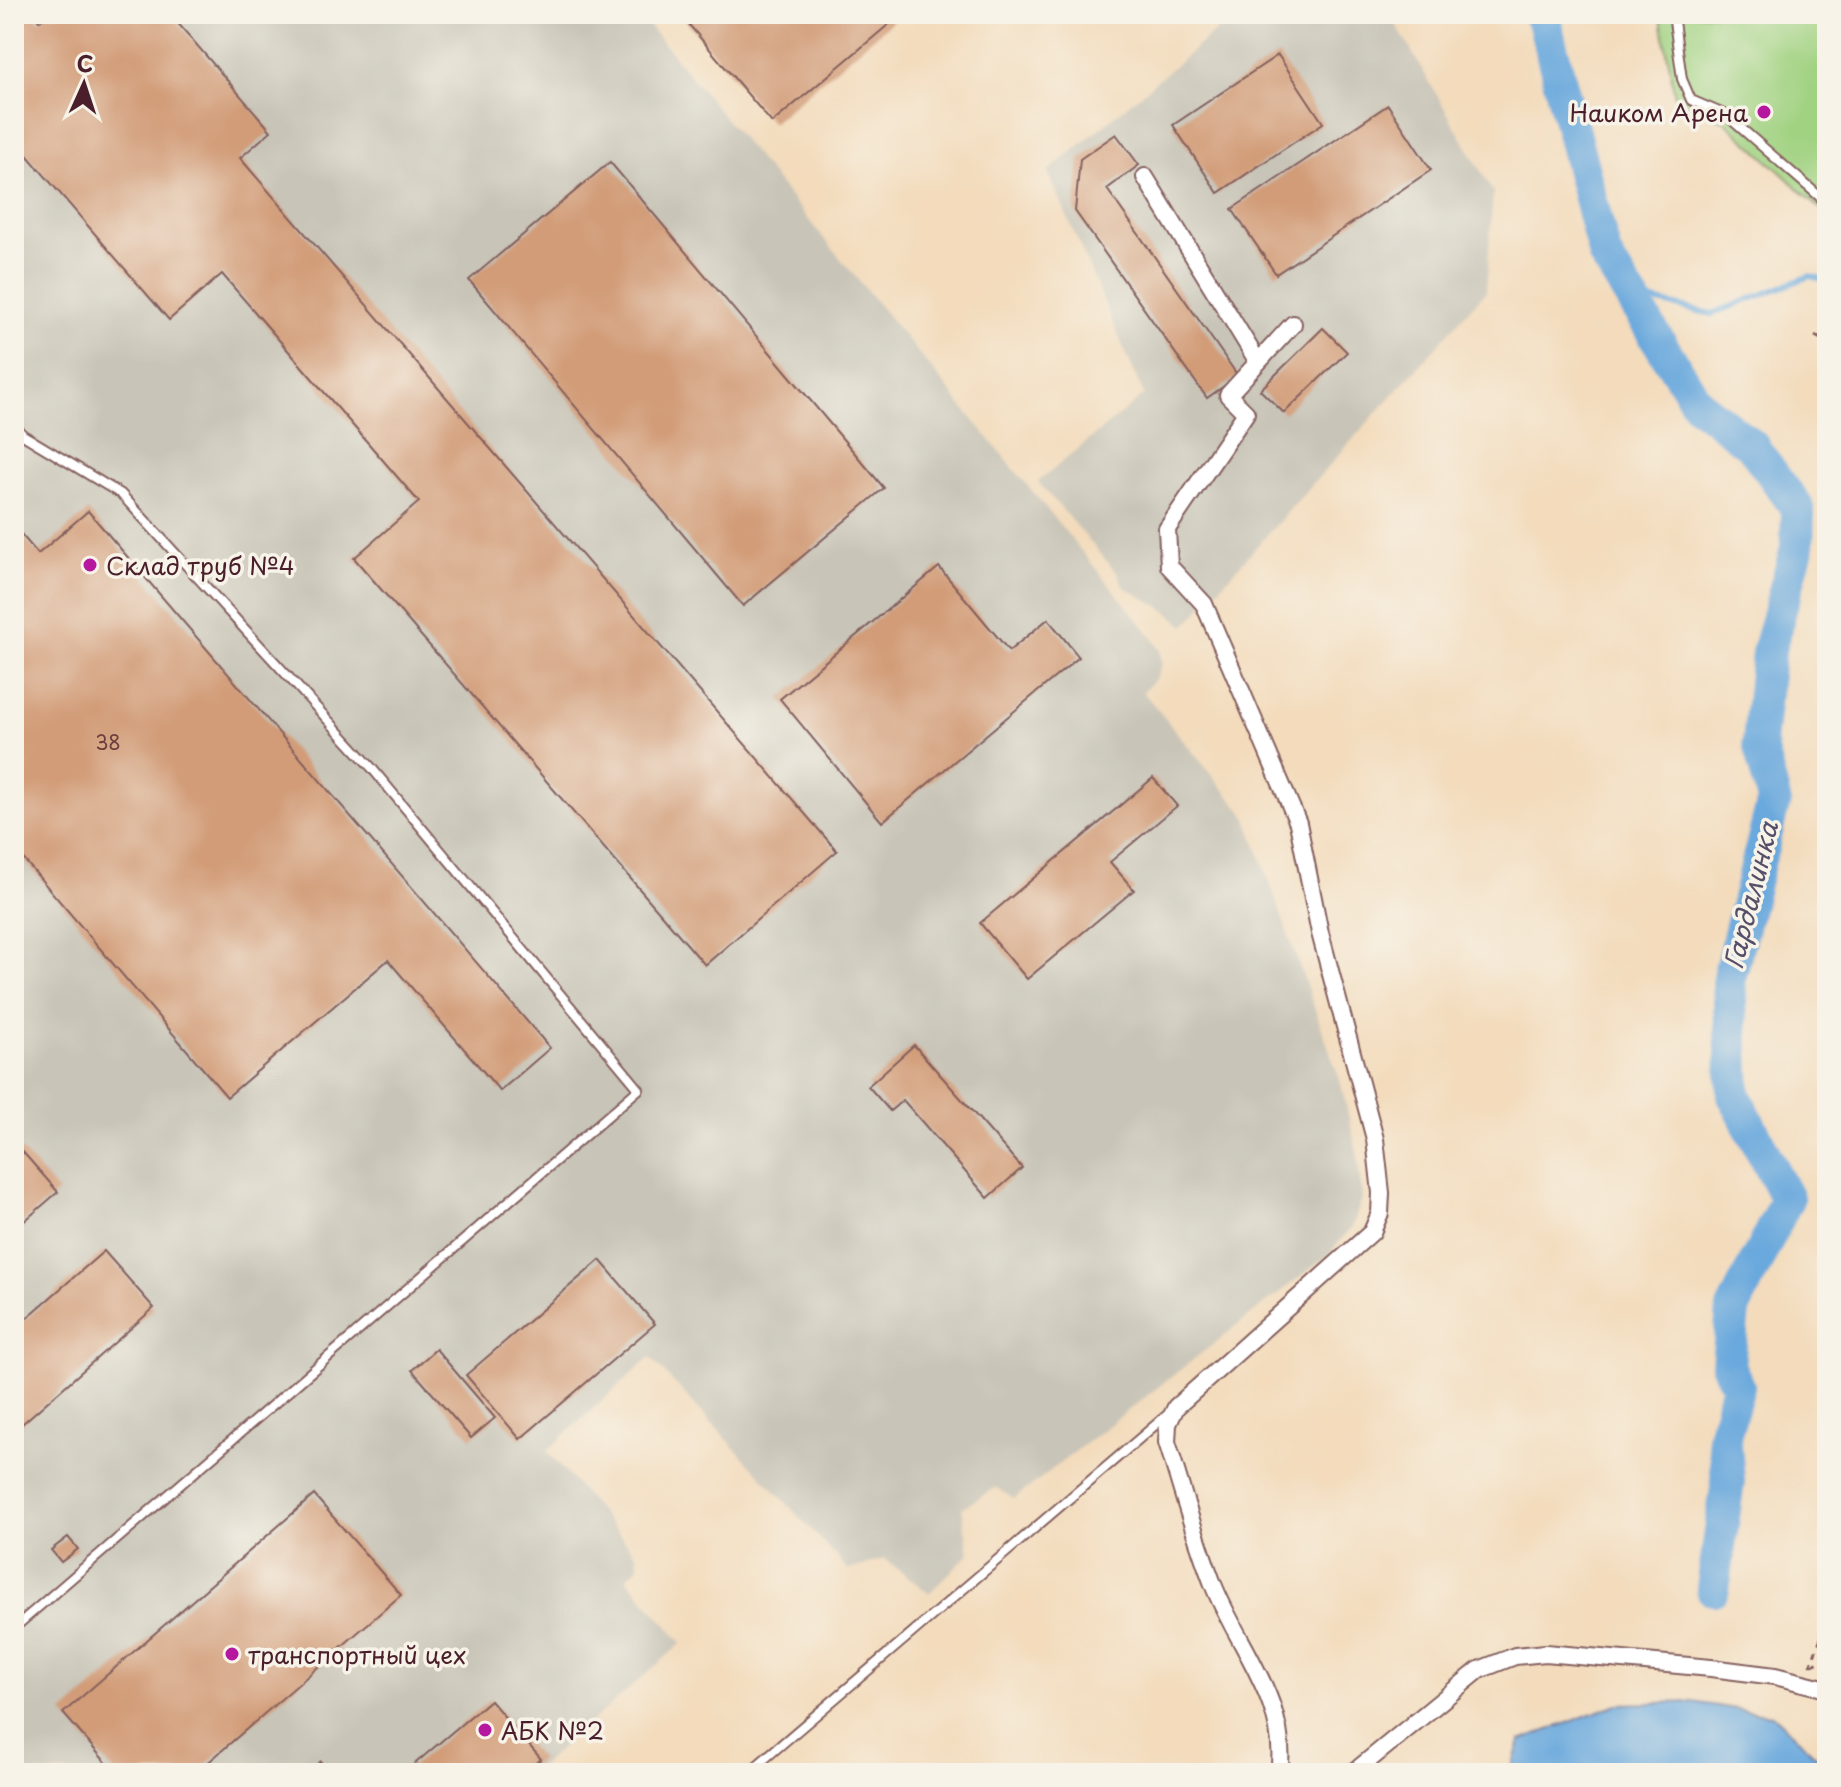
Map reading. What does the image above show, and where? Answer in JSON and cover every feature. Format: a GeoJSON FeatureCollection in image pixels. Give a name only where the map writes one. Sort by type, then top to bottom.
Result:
{"type":"FeatureCollection","features":[{"type":"Feature","properties":{"kind":"street"},"geometry":{"type":"LineString","coordinates":[[1145,177],[1258,362]]}},
{"type":"Feature","properties":{"kind":"street"},"geometry":{"type":"LineString","coordinates":[[1279,1773],[1280,1739],[1274,1709],[1213,1585],[1167,1442],[1168,1424],[1176,1407],[1372,1232],[1380,1213],[1381,1193],[1375,1139],[1320,933],[1298,823],[1204,604],[1169,566],[1167,529],[1246,413],[1228,395],[1293,324]]}},
{"type":"Feature","properties":{"kind":"street"},"geometry":{"type":"LineString","coordinates":[[1353,1773],[1479,1670],[1515,1656],[1546,1653],[1711,1668],[1796,1680],[1827,1689]]}},
{"type":"Feature","properties":{"kind":"lane"},"geometry":{"type":"LineString","coordinates":[[1673,14],[1682,79],[1691,100],[1726,115],[1827,203]]}},
{"type":"Feature","properties":{"kind":"lane"},"geometry":{"type":"LineString","coordinates":[[14,425],[23,435],[121,494],[371,767],[639,1089],[14,1628]]}},
{"type":"Feature","properties":{"kind":"lane"},"geometry":{"type":"LineString","coordinates":[[748,1773],[1176,1407]]}},
{"type":"Feature","properties":{"kind":"path"},"geometry":{"type":"LineString","coordinates":[[1815,336],[1827,342]]}},
{"type":"Feature","properties":{"kind":"path"},"geometry":{"type":"LineString","coordinates":[[1810,1666],[1827,1622]]}},
{"type":"Feature","properties":{"kind":"path"},"geometry":{"type":"LineString","coordinates":[[1796,1680],[1810,1666],[1827,1659]]}},
{"type":"Feature","properties":{"kind":"path"},"geometry":{"type":"LineString","coordinates":[[308,1773],[323,1760],[334,1773]]}},
{"type":"Feature","properties":{"kind":"shaded area"},"geometry":{"type":"Polygon","coordinates":[[[14,14],[639,14],[1153,638],[1162,664],[1156,678],[1143,692],[1246,816],[1340,1080],[1357,1152],[1362,1199],[1352,1227],[1327,1256],[1014,1499],[996,1487],[962,1508],[969,1554],[929,1593],[885,1559],[849,1570],[650,1357],[547,1451],[637,1555],[638,1567],[626,1578],[682,1643],[532,1773],[14,1773],[14,14]]]}},
{"type":"Feature","properties":{"kind":"shaded area"},"geometry":{"type":"Polygon","coordinates":[[[1236,14],[1390,14],[1493,192],[1486,291],[1185,626],[1167,611],[1123,586],[1119,575],[1038,482],[1144,395],[1048,172],[1236,14]]]}},
{"type":"Feature","properties":{"kind":"green space","name":"Наиком Арена"},"geometry":{"type":"Polygon","coordinates":[[[1660,14],[1827,14],[1827,215],[1725,121],[1676,102],[1660,14]]]}},
{"type":"Feature","properties":{"kind":"water"},"geometry":{"type":"Polygon","coordinates":[[[1693,1702],[1772,1715],[1827,1766],[1827,1773],[1510,1773],[1520,1741],[1617,1704],[1693,1702]]]}},
{"type":"Feature","properties":{"kind":"building"},"geometry":{"type":"Polygon","coordinates":[[[14,14],[33,14],[40,21],[48,14],[170,14],[271,131],[240,158],[837,851],[705,965],[354,558],[419,502],[222,274],[169,320],[14,140],[14,14]]]}},
{"type":"Feature","properties":{"kind":"building"},"geometry":{"type":"Polygon","coordinates":[[[680,14],[901,14],[772,123],[680,14]]]}},
{"type":"Feature","properties":{"kind":"building"},"geometry":{"type":"Polygon","coordinates":[[[1278,55],[1323,123],[1218,193],[1173,125],[1278,55]]]}},
{"type":"Feature","properties":{"kind":"building"},"geometry":{"type":"Polygon","coordinates":[[[1388,105],[1431,170],[1276,274],[1232,209],[1388,105]]]}},
{"type":"Feature","properties":{"kind":"building"},"geometry":{"type":"Polygon","coordinates":[[[1116,134],[1139,165],[1107,189],[1238,376],[1207,398],[1075,211],[1080,159],[1116,134]]]}},
{"type":"Feature","properties":{"kind":"building"},"geometry":{"type":"Polygon","coordinates":[[[610,162],[884,488],[743,606],[469,280],[610,162]]]}},
{"type":"Feature","properties":{"kind":"building"},"geometry":{"type":"Polygon","coordinates":[[[1323,328],[1347,352],[1284,413],[1260,390],[1323,328]]]}},
{"type":"Feature","properties":{"kind":"building"},"geometry":{"type":"Polygon","coordinates":[[[88,511],[550,1048],[500,1091],[388,960],[227,1097],[14,848],[14,526],[38,554],[88,511]]]}},
{"type":"Feature","properties":{"kind":"building"},"geometry":{"type":"Polygon","coordinates":[[[939,567],[1009,651],[1048,619],[1079,657],[882,822],[780,699],[939,567]]]}},
{"type":"Feature","properties":{"kind":"building"},"geometry":{"type":"Polygon","coordinates":[[[1153,778],[1177,806],[1110,862],[1134,890],[1027,979],[980,923],[1153,778]]]}},
{"type":"Feature","properties":{"kind":"building"},"geometry":{"type":"Polygon","coordinates":[[[914,1045],[1022,1168],[988,1198],[903,1100],[890,1111],[868,1086],[914,1045]]]}},
{"type":"Feature","properties":{"kind":"building"},"geometry":{"type":"Polygon","coordinates":[[[14,1142],[58,1192],[14,1230],[14,1142]]]}},
{"type":"Feature","properties":{"kind":"building"},"geometry":{"type":"Polygon","coordinates":[[[104,1251],[154,1308],[14,1431],[14,1329],[104,1251]]]}},
{"type":"Feature","properties":{"kind":"building"},"geometry":{"type":"Polygon","coordinates":[[[600,1260],[655,1324],[520,1439],[466,1375],[600,1260]]]}},
{"type":"Feature","properties":{"kind":"building"},"geometry":{"type":"Polygon","coordinates":[[[436,1349],[495,1418],[471,1438],[412,1370],[436,1349]]]}},
{"type":"Feature","properties":{"kind":"building","name":"транспортный цех"},"geometry":{"type":"Polygon","coordinates":[[[314,1495],[401,1595],[196,1773],[115,1773],[63,1713],[314,1495]]]}},
{"type":"Feature","properties":{"kind":"building"},"geometry":{"type":"Polygon","coordinates":[[[68,1537],[78,1549],[61,1562],[51,1550],[68,1537]]]}},
{"type":"Feature","properties":{"kind":"building","name":"АБК №2"},"geometry":{"type":"Polygon","coordinates":[[[490,1700],[541,1759],[525,1773],[404,1773],[490,1700]]]}},
{"type":"Feature","properties":{"kind":"waterway","name":"Гардалинка"},"geometry":{"type":"LineString","coordinates":[[1539,14],[1545,24],[1605,256],[1698,404],[1752,446],[1798,509],[1797,548],[1768,653],[1759,743],[1774,800],[1729,978],[1734,1095],[1787,1199],[1733,1309],[1728,1366],[1738,1386],[1724,1436],[1728,1481],[1713,1589]]}},
{"type":"Feature","properties":{"kind":"waterway"},"geometry":{"type":"LineString","coordinates":[[1631,296],[1712,314],[1810,276],[1827,280]]}},
{"type":"Feature","properties":{"kind":"place","name":"Наиком Арена"},"geometry":{"type":"Point","coordinates":[1764,112]}},
{"type":"Feature","properties":{"kind":"place","name":"Склад труб №4"},"geometry":{"type":"Point","coordinates":[90,565]}},
{"type":"Feature","properties":{"kind":"place","name":"транспортный цех"},"geometry":{"type":"Point","coordinates":[232,1654]}},
{"type":"Feature","properties":{"kind":"place","name":"АБК №2"},"geometry":{"type":"Point","coordinates":[485,1730]}}]}
